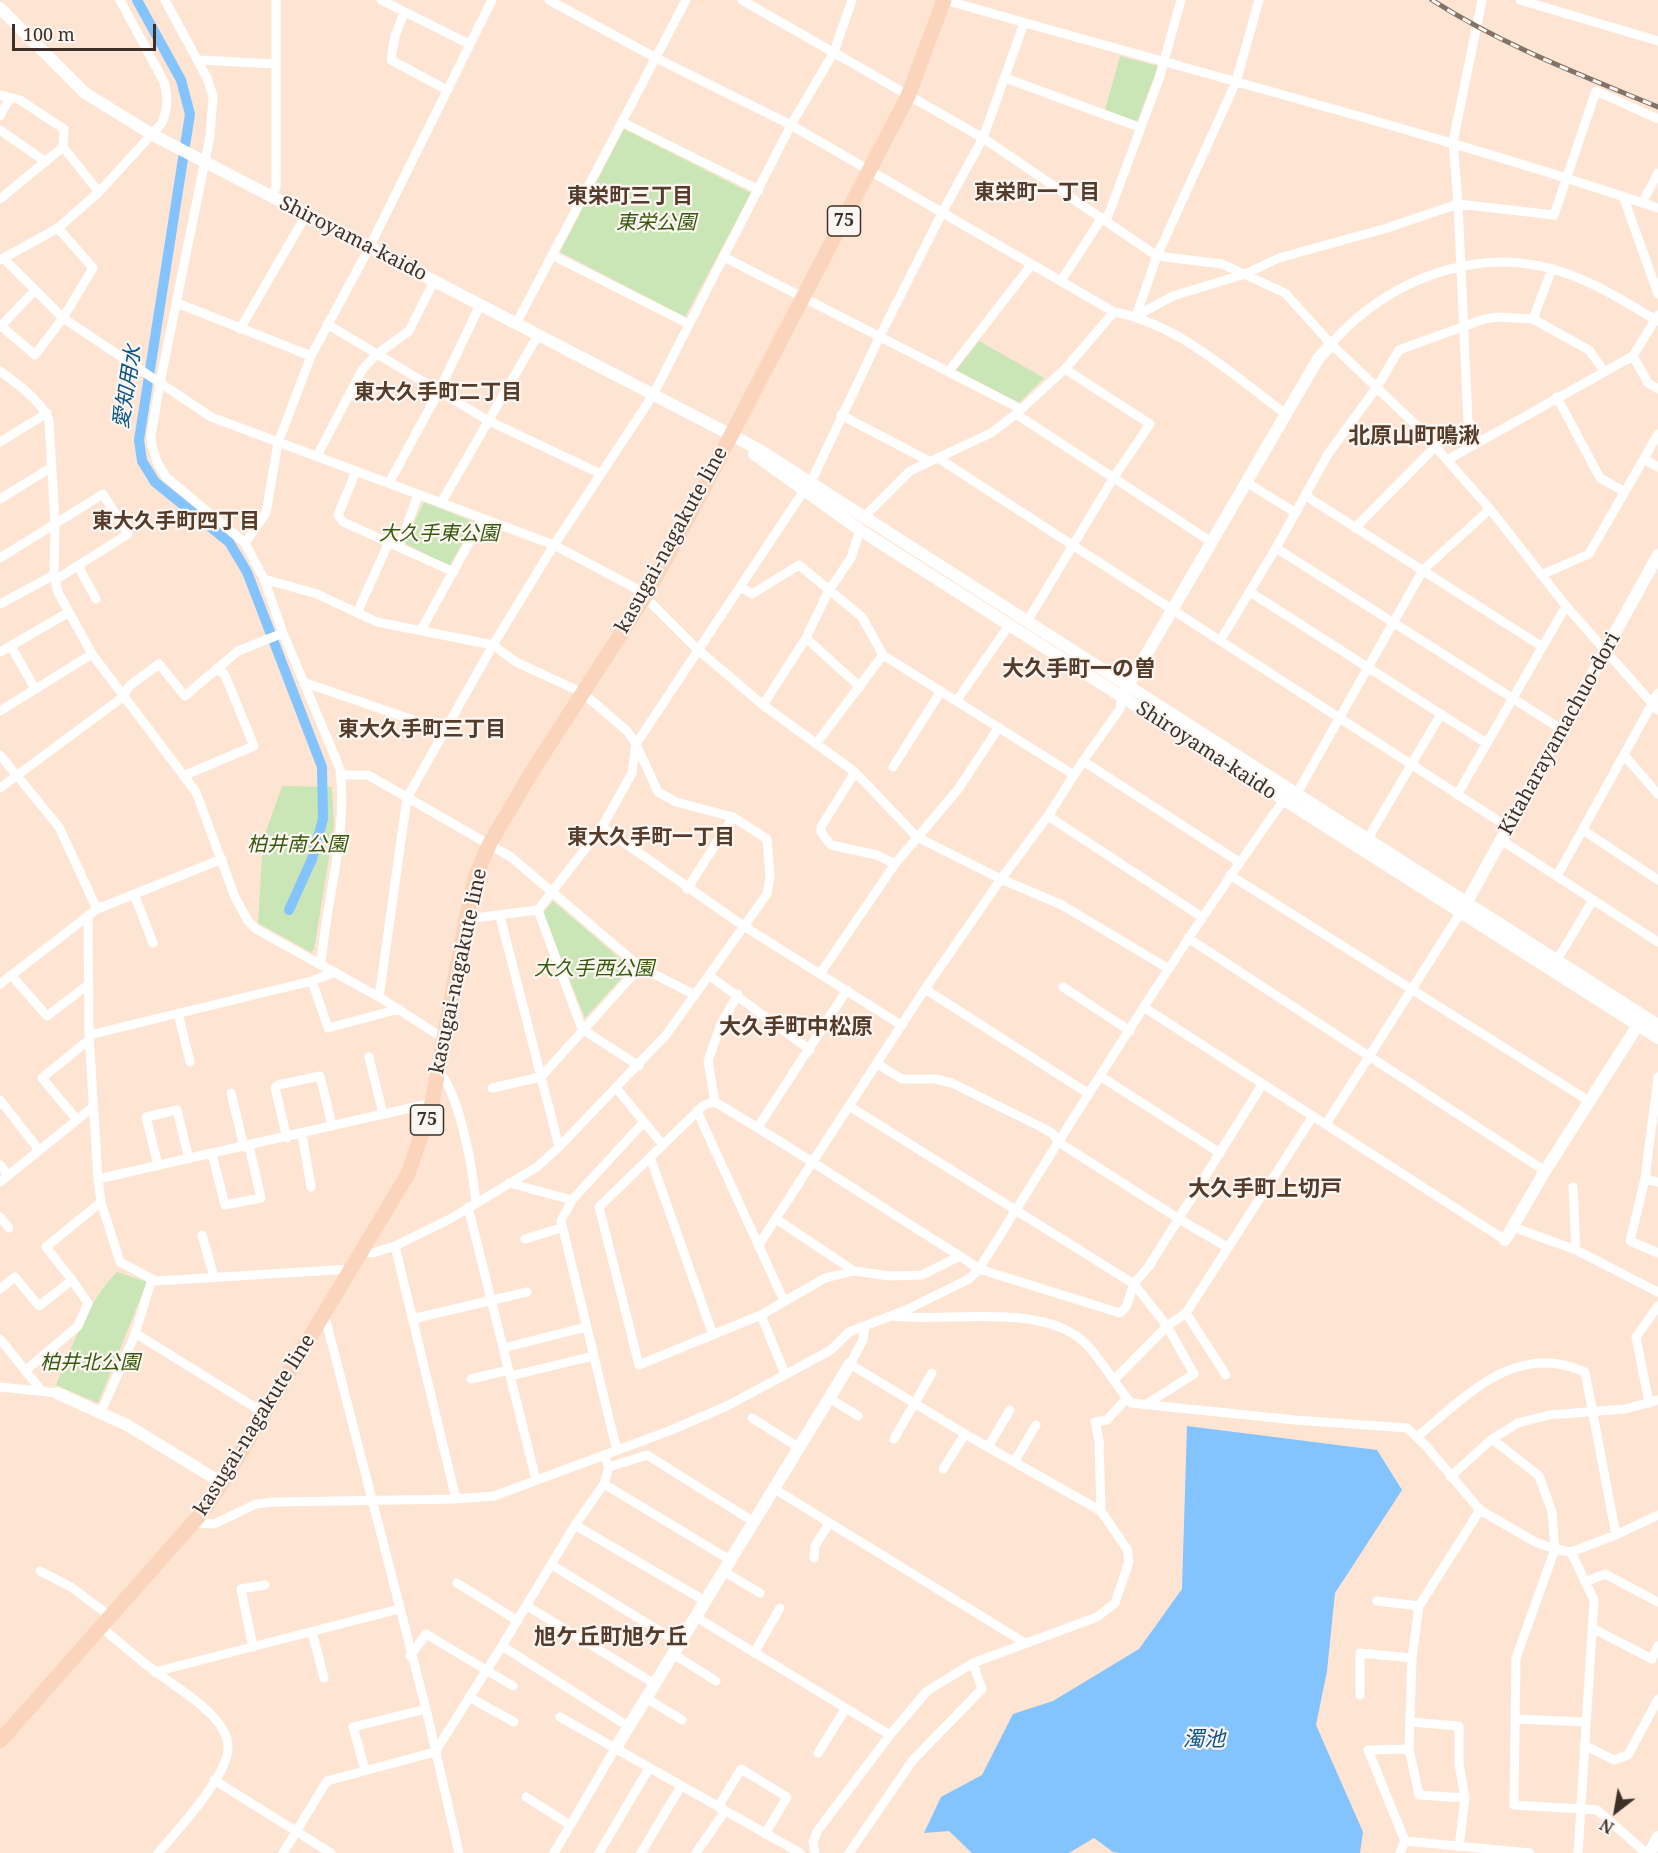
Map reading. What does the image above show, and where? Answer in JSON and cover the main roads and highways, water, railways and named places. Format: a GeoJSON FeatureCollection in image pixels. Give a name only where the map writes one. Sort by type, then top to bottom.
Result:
{"type":"FeatureCollection","features":[{"type":"Feature","properties":{"kind":"main road","name":"kasugai-nagakute line"},"geometry":{"type":"LineString","coordinates":[[0,1741],[193,1523],[222,1483],[408,1174],[432,1103],[466,919],[476,875],[490,843],[644,598],[870,172],[908,96],[944,0]]}},
{"type":"Feature","properties":{"kind":"water","name":"濁池"},"geometry":{"type":"Polygon","coordinates":[[[1187,1426],[1377,1450],[1402,1490],[1335,1593],[1327,1671],[1316,1725],[1363,1832],[1360,1853],[1120,1853],[1113,1852],[1094,1838],[1069,1853],[972,1853],[949,1831],[924,1833],[941,1797],[982,1775],[1013,1714],[1053,1701],[1139,1649],[1182,1589],[1187,1426]]]}},
{"type":"Feature","properties":{"kind":"waterway","name":"愛知用水"},"geometry":{"type":"LineString","coordinates":[[137,0],[181,80],[190,114],[139,440],[142,461],[155,482],[229,542],[247,572],[322,767],[323,819],[312,859],[289,910]]}},
{"type":"Feature","properties":{"kind":"railway"},"geometry":{"type":"LineString","coordinates":[[1432,0],[1514,45],[1658,107]]}},
{"type":"Feature","properties":{"kind":"district","name":"東栄町一丁目"},"geometry":{"type":"Point","coordinates":[1037,193]}},
{"type":"Feature","properties":{"kind":"district","name":"東栄町三丁目"},"geometry":{"type":"Point","coordinates":[630,197]}},
{"type":"Feature","properties":{"kind":"district","name":"東大久手町二丁目"},"geometry":{"type":"Point","coordinates":[438,393]}},
{"type":"Feature","properties":{"kind":"district","name":"北原山町鳴湫"},"geometry":{"type":"Point","coordinates":[1414,437]}},
{"type":"Feature","properties":{"kind":"district","name":"東大久手町四丁目"},"geometry":{"type":"Point","coordinates":[176,522]}},
{"type":"Feature","properties":{"kind":"district","name":"大久手町一の曽"},"geometry":{"type":"Point","coordinates":[1079,670]}},
{"type":"Feature","properties":{"kind":"district","name":"東大久手町三丁目"},"geometry":{"type":"Point","coordinates":[422,730]}},
{"type":"Feature","properties":{"kind":"district","name":"東大久手町一丁目"},"geometry":{"type":"Point","coordinates":[651,838]}},
{"type":"Feature","properties":{"kind":"district","name":"大久手町中松原"},"geometry":{"type":"Point","coordinates":[796,1028]}},
{"type":"Feature","properties":{"kind":"district","name":"大久手町上切戸"},"geometry":{"type":"Point","coordinates":[1265,1190]}},
{"type":"Feature","properties":{"kind":"district","name":"旭ケ丘町旭ケ丘"},"geometry":{"type":"Point","coordinates":[611,1638]}},
{"type":"Feature","properties":{"kind":"park label","name":"東栄公園"},"geometry":{"type":"Point","coordinates":[656,223]}},
{"type":"Feature","properties":{"kind":"park label","name":"大久手東公園"},"geometry":{"type":"Point","coordinates":[439,534]}},
{"type":"Feature","properties":{"kind":"park label","name":"柏井南公園"},"geometry":{"type":"Point","coordinates":[297,845]}},
{"type":"Feature","properties":{"kind":"park label","name":"大久手西公園"},"geometry":{"type":"Point","coordinates":[594,969]}},
{"type":"Feature","properties":{"kind":"park label","name":"柏井北公園"},"geometry":{"type":"Point","coordinates":[90,1363]}}]}
